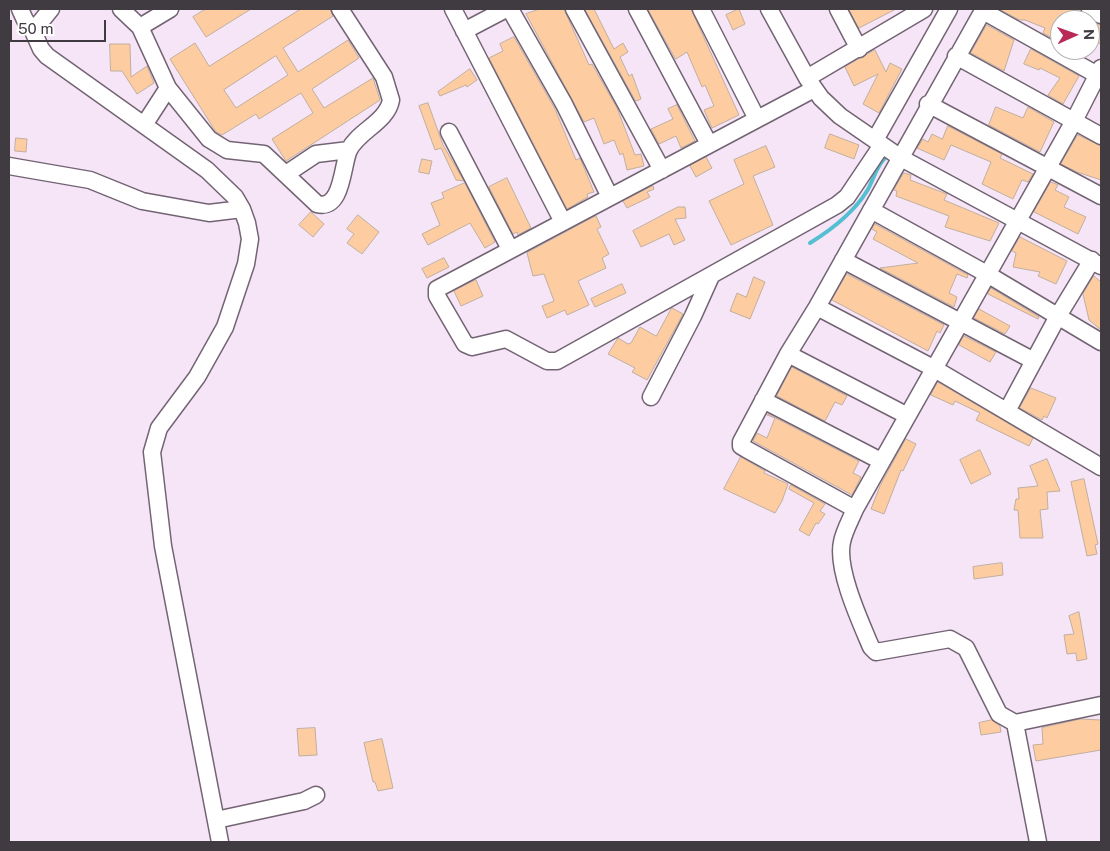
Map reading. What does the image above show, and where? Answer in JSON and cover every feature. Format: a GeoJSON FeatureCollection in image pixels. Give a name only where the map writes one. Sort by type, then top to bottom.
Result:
{"type":"FeatureCollection","features":[{"type":"Feature","properties":{"kind":"street"},"geometry":{"type":"LineString","coordinates":[[26,20],[50,9]]}},
{"type":"Feature","properties":{"kind":"street"},"geometry":{"type":"LineString","coordinates":[[121,9],[140,27],[168,88],[208,139],[227,150],[264,154],[317,204],[328,204],[335,196],[343,178],[349,150],[385,113],[390,105],[391,94],[384,77],[340,9]]}},
{"type":"Feature","properties":{"kind":"street"},"geometry":{"type":"LineString","coordinates":[[140,27],[170,9]]}},
{"type":"Feature","properties":{"kind":"street"},"geometry":{"type":"LineString","coordinates":[[453,9],[563,222]]}},
{"type":"Feature","properties":{"kind":"street"},"geometry":{"type":"LineString","coordinates":[[464,31],[506,9]]}},
{"type":"Feature","properties":{"kind":"street"},"geometry":{"type":"LineString","coordinates":[[510,9],[564,104],[610,197]]}},
{"type":"Feature","properties":{"kind":"street"},"geometry":{"type":"LineString","coordinates":[[574,9],[662,170]]}},
{"type":"Feature","properties":{"kind":"street"},"geometry":{"type":"LineString","coordinates":[[636,9],[708,144]]}},
{"type":"Feature","properties":{"kind":"street"},"geometry":{"type":"LineString","coordinates":[[701,9],[757,119]]}},
{"type":"Feature","properties":{"kind":"street"},"geometry":{"type":"LineString","coordinates":[[769,9],[811,84],[830,107],[901,158],[1096,263],[1058,316],[1007,411]]}},
{"type":"Feature","properties":{"kind":"street"},"geometry":{"type":"LineString","coordinates":[[838,9],[859,49]]}},
{"type":"Feature","properties":{"kind":"street"},"geometry":{"type":"LineString","coordinates":[[924,9],[903,15],[811,84],[757,119],[437,289],[435,293],[468,347],[506,340],[547,361],[556,361],[837,205],[847,197],[879,142],[949,9]]}},
{"type":"Feature","properties":{"kind":"street"},"geometry":{"type":"LineString","coordinates":[[1090,9],[1101,15]]}},
{"type":"Feature","properties":{"kind":"street"},"geometry":{"type":"LineString","coordinates":[[855,509],[741,446],[762,400],[901,158],[928,104],[983,10],[1100,74],[906,415],[855,509],[842,542],[844,570],[853,602],[871,647],[876,652],[950,640],[959,642],[966,648],[999,714],[1015,723],[1101,705]]}},
{"type":"Feature","properties":{"kind":"street"},"geometry":{"type":"LineString","coordinates":[[9,12],[26,20],[41,49],[47,56],[144,124],[223,183],[242,209],[250,239],[246,264],[228,319],[210,356],[159,428],[152,452],[163,546],[220,842]]}},
{"type":"Feature","properties":{"kind":"street"},"geometry":{"type":"LineString","coordinates":[[956,56],[1101,136]]}},
{"type":"Feature","properties":{"kind":"street"},"geometry":{"type":"LineString","coordinates":[[144,124],[168,88]]}},
{"type":"Feature","properties":{"kind":"street"},"geometry":{"type":"LineString","coordinates":[[928,104],[1101,196]]}},
{"type":"Feature","properties":{"kind":"street"},"geometry":{"type":"LineString","coordinates":[[449,132],[510,249]]}},
{"type":"Feature","properties":{"kind":"street"},"geometry":{"type":"LineString","coordinates":[[286,174],[316,154],[349,150]]}},
{"type":"Feature","properties":{"kind":"street"},"geometry":{"type":"LineString","coordinates":[[9,166],[90,180],[142,201],[209,213],[242,209]]}},
{"type":"Feature","properties":{"kind":"street"},"geometry":{"type":"LineString","coordinates":[[871,210],[987,274],[1101,342]]}},
{"type":"Feature","properties":{"kind":"street"},"geometry":{"type":"LineString","coordinates":[[843,260],[960,320],[1034,361]]}},
{"type":"Feature","properties":{"kind":"street"},"geometry":{"type":"LineString","coordinates":[[651,397],[693,316],[711,276]]}},
{"type":"Feature","properties":{"kind":"street"},"geometry":{"type":"LineString","coordinates":[[816,307],[933,368],[1101,467]]}},
{"type":"Feature","properties":{"kind":"street"},"geometry":{"type":"LineString","coordinates":[[788,354],[906,415]]}},
{"type":"Feature","properties":{"kind":"street"},"geometry":{"type":"LineString","coordinates":[[762,400],[881,461]]}},
{"type":"Feature","properties":{"kind":"street"},"geometry":{"type":"LineString","coordinates":[[1015,723],[1038,842]]}},
{"type":"Feature","properties":{"kind":"street"},"geometry":{"type":"LineString","coordinates":[[216,820],[304,801],[316,795]]}},
{"type":"Feature","properties":{"kind":"building"},"geometry":{"type":"Polygon","coordinates":[[[206,9],[251,9],[206,37],[193,17],[206,9]]]}},
{"type":"Feature","properties":{"kind":"building"},"geometry":{"type":"Polygon","coordinates":[[[301,9],[330,9],[333,16],[283,48],[298,72],[348,40],[359,58],[312,89],[324,108],[373,78],[380,100],[286,161],[272,139],[313,113],[301,93],[259,119],[256,114],[222,135],[216,132],[170,59],[195,43],[209,66],[301,9]],[[276,56],[224,90],[236,108],[288,75],[276,56]]]}},
{"type":"Feature","properties":{"kind":"building"},"geometry":{"type":"Polygon","coordinates":[[[540,9],[564,9],[589,65],[592,64],[617,108],[635,155],[641,154],[644,166],[627,170],[623,153],[620,155],[614,140],[604,144],[594,118],[584,122],[526,14],[540,9]]]}},
{"type":"Feature","properties":{"kind":"building"},"geometry":{"type":"Polygon","coordinates":[[[585,9],[594,9],[614,49],[623,43],[628,52],[620,57],[629,76],[632,74],[641,99],[636,101],[585,9]]]}},
{"type":"Feature","properties":{"kind":"building"},"geometry":{"type":"Polygon","coordinates":[[[648,9],[691,9],[739,115],[712,128],[704,110],[714,106],[705,85],[702,87],[687,52],[676,59],[648,9]]]}},
{"type":"Feature","properties":{"kind":"building"},"geometry":{"type":"Polygon","coordinates":[[[739,9],[745,24],[733,30],[726,15],[739,9]]]}},
{"type":"Feature","properties":{"kind":"building"},"geometry":{"type":"Polygon","coordinates":[[[849,9],[896,9],[859,28],[849,9]]]}},
{"type":"Feature","properties":{"kind":"building"},"geometry":{"type":"Polygon","coordinates":[[[999,9],[1080,10],[1050,10],[1050,37],[1043,33],[1045,28],[1025,20],[1020,20],[999,9]]]}},
{"type":"Feature","properties":{"kind":"building"},"geometry":{"type":"Polygon","coordinates":[[[987,25],[1014,40],[1004,71],[971,53],[987,25]]]}},
{"type":"Feature","properties":{"kind":"building"},"geometry":{"type":"Polygon","coordinates":[[[1100,25],[1101,25],[1100,44],[1100,25]]]}},
{"type":"Feature","properties":{"kind":"building"},"geometry":{"type":"Polygon","coordinates":[[[514,37],[555,109],[576,160],[580,158],[594,192],[587,194],[588,197],[567,209],[489,58],[503,51],[500,44],[514,37]]]}},
{"type":"Feature","properties":{"kind":"building"},"geometry":{"type":"Polygon","coordinates":[[[110,44],[130,44],[131,77],[147,66],[154,83],[137,94],[122,71],[111,71],[110,44]]]}},
{"type":"Feature","properties":{"kind":"building"},"geometry":{"type":"Polygon","coordinates":[[[1031,49],[1079,76],[1063,104],[1048,95],[1060,78],[1040,68],[1039,70],[1024,64],[1031,49]]]}},
{"type":"Feature","properties":{"kind":"building"},"geometry":{"type":"Polygon","coordinates":[[[875,50],[886,72],[890,63],[902,69],[879,113],[863,104],[878,74],[854,86],[845,67],[875,50]]]}},
{"type":"Feature","properties":{"kind":"building"},"geometry":{"type":"Polygon","coordinates":[[[470,69],[477,80],[467,87],[466,85],[440,96],[438,92],[470,69]]]}},
{"type":"Feature","properties":{"kind":"building"},"geometry":{"type":"Polygon","coordinates":[[[428,103],[443,145],[464,181],[456,180],[441,148],[435,150],[419,106],[428,103]]]}},
{"type":"Feature","properties":{"kind":"building"},"geometry":{"type":"Polygon","coordinates":[[[677,105],[695,141],[681,148],[676,136],[659,144],[651,129],[673,119],[668,109],[677,105]]]}},
{"type":"Feature","properties":{"kind":"building"},"geometry":{"type":"Polygon","coordinates":[[[996,107],[1023,118],[1028,107],[1054,122],[1040,152],[989,125],[996,107]]]}},
{"type":"Feature","properties":{"kind":"building"},"geometry":{"type":"Polygon","coordinates":[[[948,126],[1002,154],[1000,158],[1033,174],[1028,182],[1022,180],[1013,199],[982,184],[991,162],[951,145],[944,160],[917,148],[923,139],[928,142],[932,134],[942,139],[948,126]]]}},
{"type":"Feature","properties":{"kind":"building"},"geometry":{"type":"Polygon","coordinates":[[[830,134],[859,145],[854,159],[825,148],[830,134]]]}},
{"type":"Feature","properties":{"kind":"building"},"geometry":{"type":"Polygon","coordinates":[[[1078,135],[1101,146],[1101,180],[1061,164],[1078,135]]]}},
{"type":"Feature","properties":{"kind":"building"},"geometry":{"type":"Polygon","coordinates":[[[16,138],[27,139],[26,152],[15,151],[16,138]]]}},
{"type":"Feature","properties":{"kind":"building"},"geometry":{"type":"Polygon","coordinates":[[[766,146],[775,167],[753,176],[773,225],[731,245],[709,201],[744,184],[734,160],[766,146]]]}},
{"type":"Feature","properties":{"kind":"building"},"geometry":{"type":"Polygon","coordinates":[[[706,157],[712,168],[696,177],[690,166],[706,157]]]}},
{"type":"Feature","properties":{"kind":"building"},"geometry":{"type":"Polygon","coordinates":[[[422,159],[432,161],[429,174],[419,172],[422,159]]]}},
{"type":"Feature","properties":{"kind":"building"},"geometry":{"type":"Polygon","coordinates":[[[904,173],[911,175],[910,180],[947,194],[944,200],[999,223],[990,241],[945,227],[949,216],[896,196],[897,191],[894,190],[904,173]]]}},
{"type":"Feature","properties":{"kind":"building"},"geometry":{"type":"Polygon","coordinates":[[[507,178],[531,228],[518,235],[517,232],[513,234],[489,187],[507,178]]]}},
{"type":"Feature","properties":{"kind":"building"},"geometry":{"type":"Polygon","coordinates":[[[1051,182],[1058,185],[1055,190],[1069,197],[1064,207],[1086,217],[1078,234],[1034,212],[1051,182]]]}},
{"type":"Feature","properties":{"kind":"building"},"geometry":{"type":"Polygon","coordinates":[[[465,183],[495,242],[485,248],[470,223],[428,245],[422,234],[440,225],[431,203],[444,198],[442,193],[465,183]]]}},
{"type":"Feature","properties":{"kind":"building"},"geometry":{"type":"Polygon","coordinates":[[[653,186],[654,189],[647,192],[650,197],[627,208],[623,201],[653,186]]]}},
{"type":"Feature","properties":{"kind":"building"},"geometry":{"type":"Polygon","coordinates":[[[678,207],[685,207],[686,218],[675,219],[685,240],[674,245],[669,234],[641,247],[633,231],[678,207]]]}},
{"type":"Feature","properties":{"kind":"building"},"geometry":{"type":"Polygon","coordinates":[[[311,212],[324,224],[313,237],[299,225],[311,212]]]}},
{"type":"Feature","properties":{"kind":"building"},"geometry":{"type":"Polygon","coordinates":[[[358,215],[379,232],[362,254],[347,243],[354,234],[347,229],[358,215]]]}},
{"type":"Feature","properties":{"kind":"building"},"geometry":{"type":"Polygon","coordinates":[[[596,216],[601,227],[597,229],[609,254],[602,258],[606,268],[578,281],[589,305],[567,315],[565,310],[547,318],[542,306],[554,301],[544,274],[533,276],[527,253],[596,216]]]}},
{"type":"Feature","properties":{"kind":"building"},"geometry":{"type":"Polygon","coordinates":[[[875,224],[968,275],[967,278],[957,274],[949,293],[957,297],[954,307],[880,268],[918,263],[873,239],[877,232],[872,229],[875,224]]]}},
{"type":"Feature","properties":{"kind":"building"},"geometry":{"type":"Polygon","coordinates":[[[1020,237],[1067,261],[1056,284],[1038,276],[1040,272],[1013,267],[1016,253],[1012,251],[1020,237]]]}},
{"type":"Feature","properties":{"kind":"building"},"geometry":{"type":"Polygon","coordinates":[[[444,258],[449,267],[427,278],[422,269],[444,258]]]}},
{"type":"Feature","properties":{"kind":"building"},"geometry":{"type":"Polygon","coordinates":[[[847,274],[944,325],[940,333],[937,331],[928,351],[832,300],[847,274]]]}},
{"type":"Feature","properties":{"kind":"building"},"geometry":{"type":"Polygon","coordinates":[[[1094,276],[1101,282],[1101,330],[1089,320],[1083,294],[1094,276]]]}},
{"type":"Feature","properties":{"kind":"building"},"geometry":{"type":"Polygon","coordinates":[[[754,277],[765,282],[750,319],[730,311],[737,293],[746,297],[754,277]]]}},
{"type":"Feature","properties":{"kind":"building"},"geometry":{"type":"Polygon","coordinates":[[[476,280],[483,296],[461,306],[454,291],[476,280]]]}},
{"type":"Feature","properties":{"kind":"building"},"geometry":{"type":"Polygon","coordinates":[[[622,284],[626,293],[595,307],[591,299],[622,284]]]}},
{"type":"Feature","properties":{"kind":"building"},"geometry":{"type":"Polygon","coordinates":[[[991,288],[1039,317],[1038,319],[988,294],[991,288]]]}},
{"type":"Feature","properties":{"kind":"building"},"geometry":{"type":"Polygon","coordinates":[[[672,308],[683,314],[647,380],[632,372],[635,368],[608,354],[618,338],[628,344],[631,343],[640,327],[656,336],[672,308]]]}},
{"type":"Feature","properties":{"kind":"building"},"geometry":{"type":"Polygon","coordinates":[[[979,309],[1010,326],[1005,334],[974,318],[979,309]]]}},
{"type":"Feature","properties":{"kind":"building"},"geometry":{"type":"Polygon","coordinates":[[[964,336],[996,352],[990,362],[959,345],[964,336]]]}},
{"type":"Feature","properties":{"kind":"building"},"geometry":{"type":"Polygon","coordinates":[[[792,367],[847,396],[842,405],[835,402],[825,421],[777,396],[792,367]]]}},
{"type":"Feature","properties":{"kind":"building"},"geometry":{"type":"Polygon","coordinates":[[[938,382],[1033,438],[1029,446],[976,420],[980,413],[955,401],[953,405],[931,395],[938,382]]]}},
{"type":"Feature","properties":{"kind":"building"},"geometry":{"type":"Polygon","coordinates":[[[1031,388],[1056,398],[1047,418],[1044,416],[1042,420],[1020,408],[1031,388]]]}},
{"type":"Feature","properties":{"kind":"building"},"geometry":{"type":"Polygon","coordinates":[[[768,414],[859,461],[853,473],[861,477],[852,495],[753,441],[757,433],[767,438],[775,418],[768,414]]]}},
{"type":"Feature","properties":{"kind":"building"},"geometry":{"type":"Polygon","coordinates":[[[906,439],[916,444],[903,471],[901,470],[884,514],[871,509],[880,486],[906,439]]]}},
{"type":"Feature","properties":{"kind":"building"},"geometry":{"type":"Polygon","coordinates":[[[980,450],[991,474],[971,484],[960,460],[980,450]]]}},
{"type":"Feature","properties":{"kind":"building"},"geometry":{"type":"Polygon","coordinates":[[[741,457],[765,471],[764,473],[788,484],[775,513],[724,489],[741,457]]]}},
{"type":"Feature","properties":{"kind":"building"},"geometry":{"type":"Polygon","coordinates":[[[1047,459],[1060,491],[1047,492],[1048,509],[1040,510],[1043,538],[1020,538],[1018,510],[1014,510],[1016,499],[1019,499],[1018,488],[1038,486],[1030,466],[1047,459]]]}},
{"type":"Feature","properties":{"kind":"building"},"geometry":{"type":"Polygon","coordinates":[[[1084,479],[1098,544],[1095,545],[1097,554],[1087,556],[1071,482],[1084,479]]]}},
{"type":"Feature","properties":{"kind":"building"},"geometry":{"type":"Polygon","coordinates":[[[791,485],[825,504],[820,511],[825,514],[818,524],[816,523],[809,536],[799,530],[814,503],[789,489],[791,485]]]}},
{"type":"Feature","properties":{"kind":"building"},"geometry":{"type":"Polygon","coordinates":[[[1002,563],[1003,575],[974,579],[973,567],[1002,563]]]}},
{"type":"Feature","properties":{"kind":"building"},"geometry":{"type":"Polygon","coordinates":[[[1079,612],[1087,659],[1077,661],[1076,653],[1067,654],[1064,635],[1074,634],[1069,616],[1079,612]]]}},
{"type":"Feature","properties":{"kind":"building"},"geometry":{"type":"Polygon","coordinates":[[[1081,719],[1101,720],[1101,750],[1036,761],[1033,745],[1043,744],[1042,728],[1081,719]]]}},
{"type":"Feature","properties":{"kind":"building"},"geometry":{"type":"Polygon","coordinates":[[[992,720],[1000,726],[1001,732],[981,735],[979,723],[992,720]]]}},
{"type":"Feature","properties":{"kind":"building"},"geometry":{"type":"Polygon","coordinates":[[[315,728],[317,755],[299,756],[297,729],[315,728]]]}},
{"type":"Feature","properties":{"kind":"building"},"geometry":{"type":"Polygon","coordinates":[[[382,739],[393,788],[378,791],[375,782],[373,782],[364,743],[382,739]]]}},
{"type":"Feature","properties":{"kind":"waterway"},"geometry":{"type":"LineString","coordinates":[[810,243],[834,226],[856,206],[867,191],[877,169],[886,157]]}}]}
